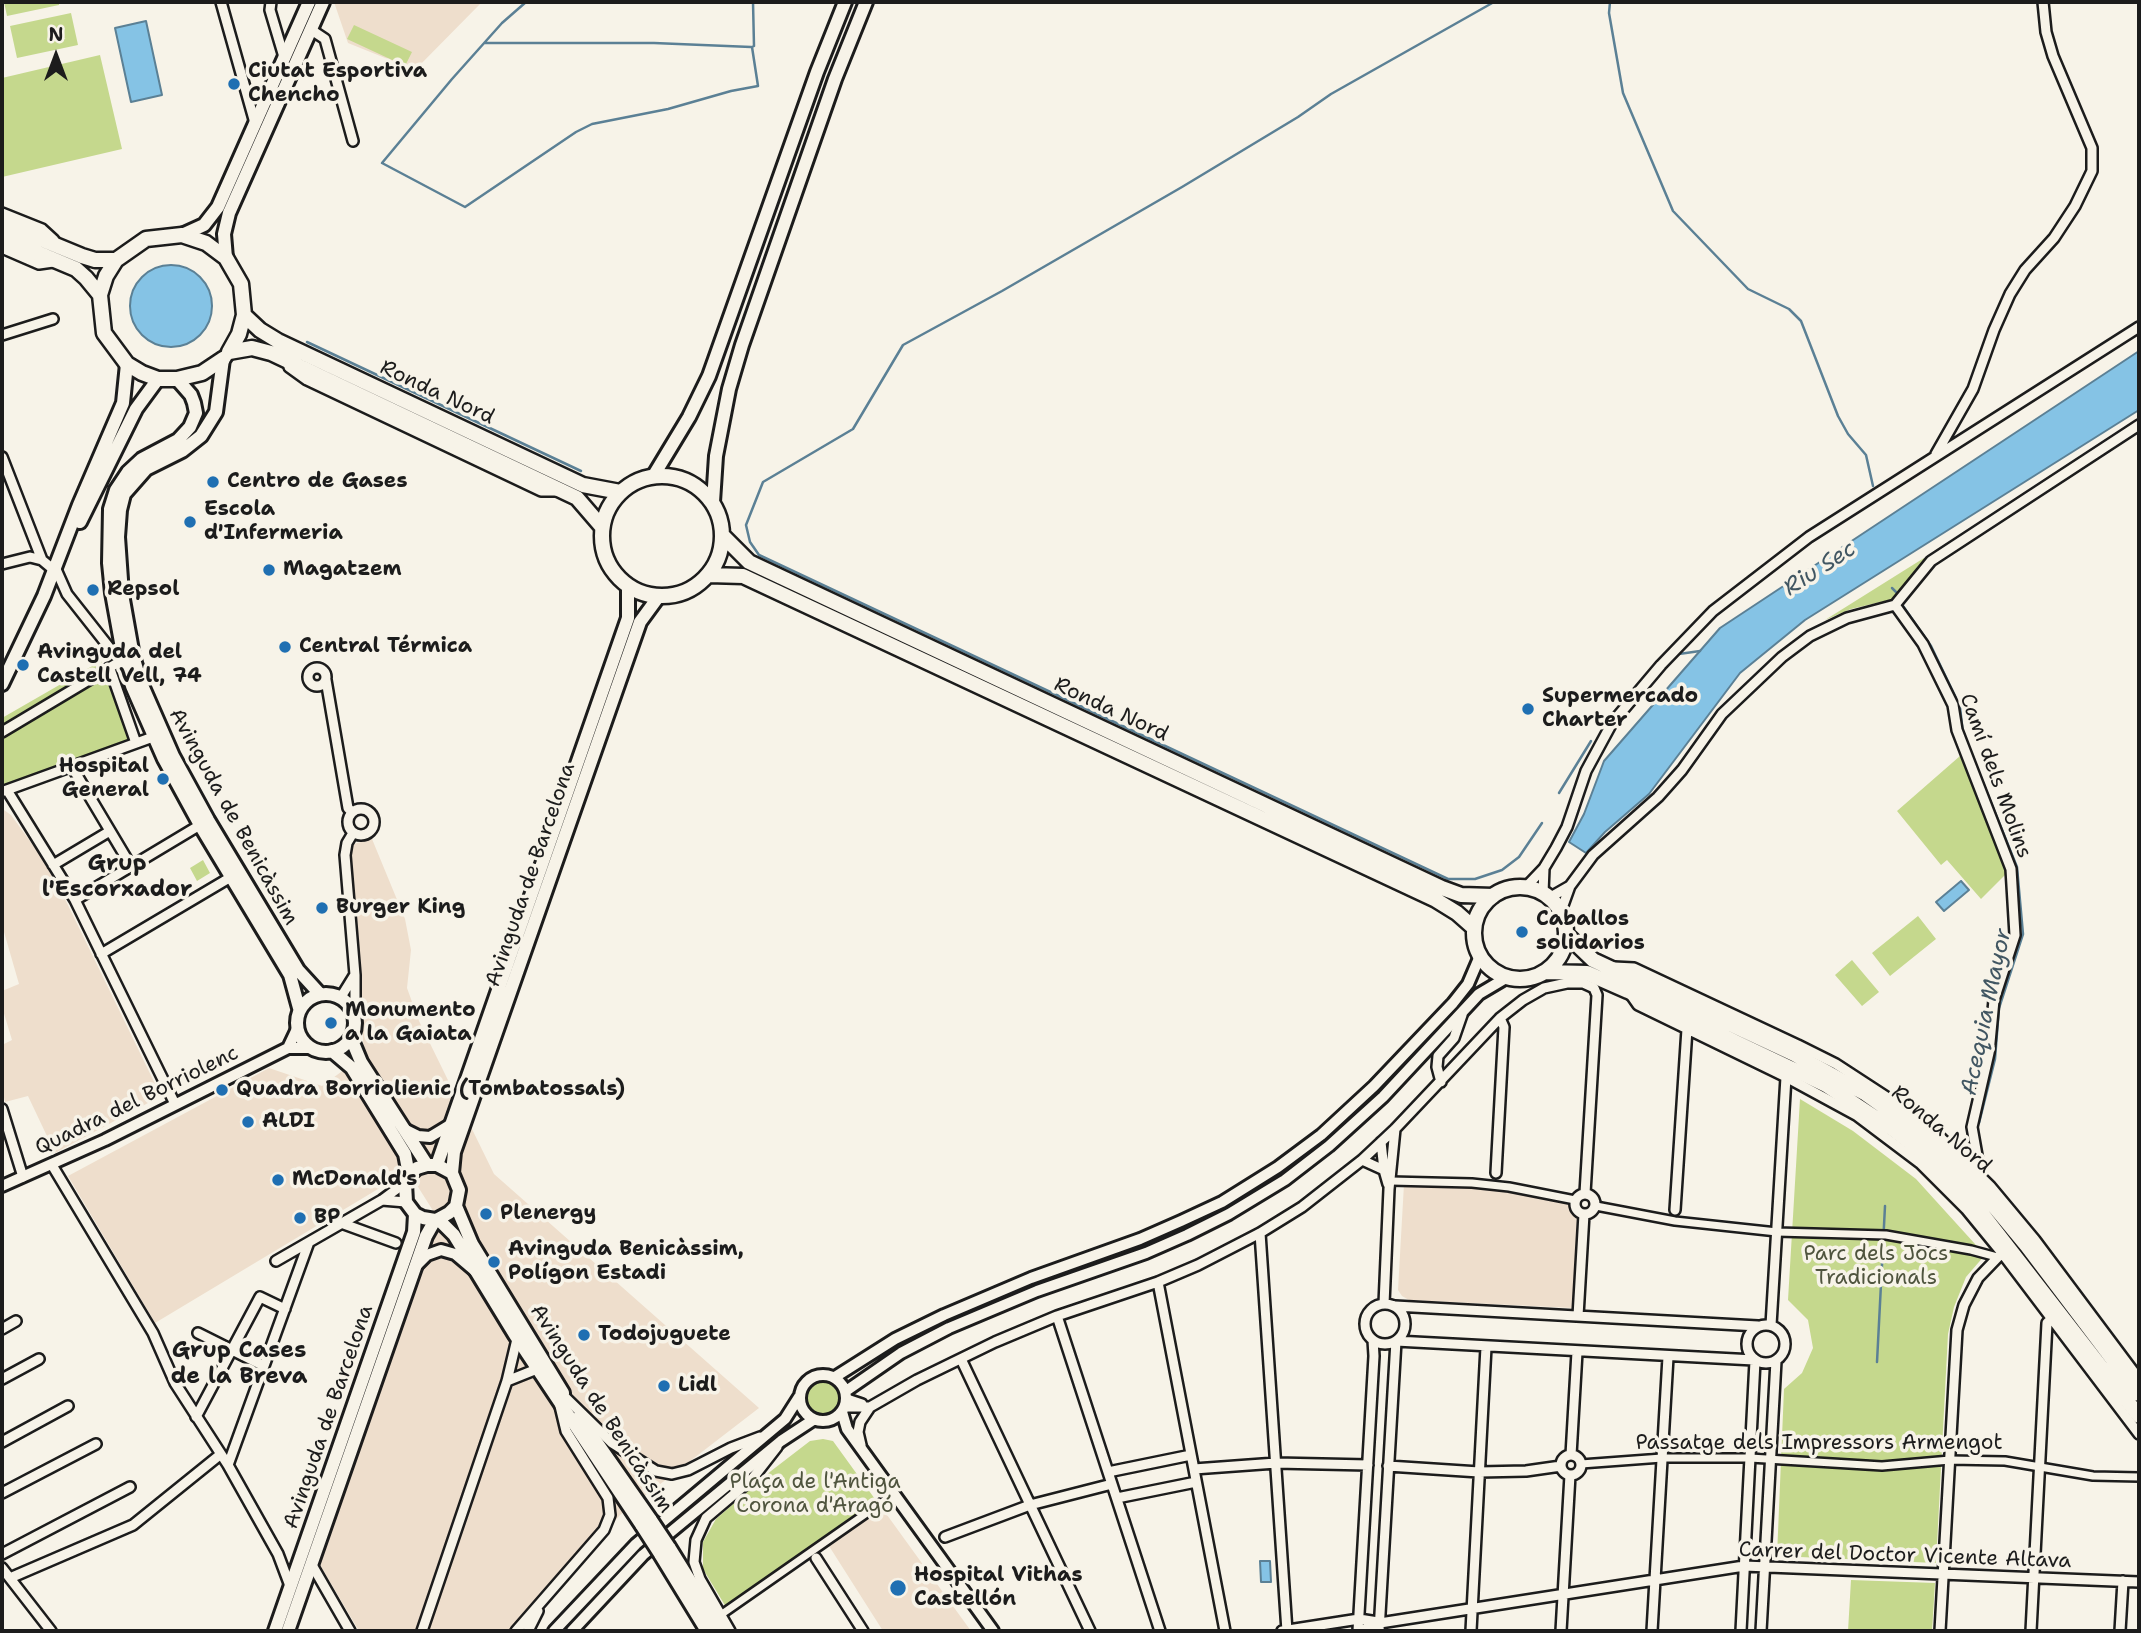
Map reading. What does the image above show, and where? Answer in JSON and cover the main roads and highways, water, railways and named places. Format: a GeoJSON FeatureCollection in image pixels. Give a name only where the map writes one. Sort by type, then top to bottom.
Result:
{"type":"FeatureCollection","features":[{"type":"Feature","properties":{"kind":"main road"},"geometry":{"type":"LineString","coordinates":[[182,235],[206,243],[226,258],[241,284],[244,315],[239,334],[226,356],[202,373],[177,380],[158,379],[127,364],[104,333],[100,295],[106,276],[116,260],[146,239],[182,235],[204,225],[218,207],[309,2]]}},
{"type":"Feature","properties":{"kind":"main road"},"geometry":{"type":"LineString","coordinates":[[226,258],[224,234],[229,213],[323,2]]}},
{"type":"Feature","properties":{"kind":"main road"},"geometry":{"type":"LineString","coordinates":[[654,475],[709,376],[817,72],[845,2]]}},
{"type":"Feature","properties":{"kind":"main road"},"geometry":{"type":"LineString","coordinates":[[713,502],[716,456],[729,389],[742,345],[835,79],[866,2]]}},
{"type":"Feature","properties":{"kind":"main road"},"geometry":{"type":"LineString","coordinates":[[2,223],[61,255],[100,295]]}},
{"type":"Feature","properties":{"kind":"main road"},"geometry":{"type":"LineString","coordinates":[[2,238],[61,255],[116,260]]}},
{"type":"Feature","properties":{"kind":"main road","name":"Ronda Nord"},"geometry":{"type":"LineString","coordinates":[[244,315],[260,330],[278,341],[583,485],[620,492]]}},
{"type":"Feature","properties":{"kind":"main road","name":"Ronda Nord"},"geometry":{"type":"LineString","coordinates":[[226,356],[252,348],[271,353],[578,498],[602,527]]}},
{"type":"Feature","properties":{"kind":"main road","name":"Avinguda de Benicàssim"},"geometry":{"type":"LineString","coordinates":[[226,356],[216,412],[201,436],[182,451],[146,468],[124,495],[118,537],[122,594],[133,656],[141,683],[173,755],[208,820],[298,970],[319,993]]}},
{"type":"Feature","properties":{"kind":"main road"},"geometry":{"type":"LineString","coordinates":[[2,684],[44,596],[79,505],[124,403],[127,364]]}},
{"type":"Feature","properties":{"kind":"main road"},"geometry":{"type":"LineString","coordinates":[[62,552],[69,544],[136,409],[158,379]]}},
{"type":"Feature","properties":{"kind":"main road","name":"Avinguda de Benicàssim"},"geometry":{"type":"LineString","coordinates":[[177,380],[191,395],[194,403],[196,413],[190,427],[178,440],[142,459],[128,471],[117,489],[110,509],[109,563],[124,659],[132,687],[153,737],[200,825],[290,975],[299,1009]]}},
{"type":"Feature","properties":{"kind":"main road"},"geometry":{"type":"LineString","coordinates":[[654,475],[676,476],[695,484],[713,502],[721,519],[723,536],[720,554],[709,575],[698,585],[680,594],[659,596],[642,593],[628,586],[614,573],[604,553],[602,527],[608,508],[620,492],[633,482],[654,475]]}},
{"type":"Feature","properties":{"kind":"main road","name":"Ronda Nord"},"geometry":{"type":"LineString","coordinates":[[723,536],[749,562],[1431,884],[1461,895],[1493,896]]}},
{"type":"Feature","properties":{"kind":"main road","name":"Ronda Nord"},"geometry":{"type":"LineString","coordinates":[[709,575],[743,576],[1436,900],[1474,928]]}},
{"type":"Feature","properties":{"kind":"main road","name":"Avinguda de Barcelona"},"geometry":{"type":"LineString","coordinates":[[432,1165],[453,1123],[628,618],[628,586]]}},
{"type":"Feature","properties":{"kind":"main road","name":"Avinguda de Barcelona"},"geometry":{"type":"LineString","coordinates":[[452,1173],[458,1141],[640,622],[659,596]]}},
{"type":"Feature","properties":{"kind":"main road"},"geometry":{"type":"LineString","coordinates":[[1525,888],[1546,895],[1561,911],[1567,935],[1562,954],[1545,972],[1528,979],[1506,978],[1490,969],[1480,956],[1474,928],[1480,910],[1493,896],[1508,889],[1525,888]]}},
{"type":"Feature","properties":{"kind":"main road","name":"Ronda Nord"},"geometry":{"type":"LineString","coordinates":[[1567,935],[1594,960],[1794,1054],[1855,1087],[1933,1144],[1983,1193],[2027,1245],[2139,1394]]}},
{"type":"Feature","properties":{"kind":"main road","name":"Ronda Nord"},"geometry":{"type":"LineString","coordinates":[[1545,972],[1587,973],[1628,991],[1826,1085],[1894,1130],[1926,1156],[1973,1202],[2139,1416]]}},
{"type":"Feature","properties":{"kind":"main road"},"geometry":{"type":"LineString","coordinates":[[319,993],[331,993],[341,997],[351,1007],[355,1023],[351,1038],[332,1051],[321,1052],[310,1048],[301,1039],[297,1029],[299,1009],[306,1000],[319,993]]}},
{"type":"Feature","properties":{"kind":"main road"},"geometry":{"type":"LineString","coordinates":[[332,1051],[352,1068],[405,1154],[406,1202],[415,1214],[437,1219],[449,1213],[456,1206],[459,1190],[452,1173],[432,1165],[404,1129],[361,1062],[351,1038]]}},
{"type":"Feature","properties":{"kind":"main road"},"geometry":{"type":"LineString","coordinates":[[407,1179],[417,1168],[432,1165]]}},
{"type":"Feature","properties":{"kind":"main road","name":"Avinguda de Benicàssim"},"geometry":{"type":"LineString","coordinates":[[456,1206],[472,1244],[562,1399],[721,1631]]}},
{"type":"Feature","properties":{"kind":"main road","name":"Avinguda de Barcelona"},"geometry":{"type":"LineString","coordinates":[[288,1631],[307,1560],[414,1232],[415,1214]]}},
{"type":"Feature","properties":{"kind":"main road","name":"Avinguda de Benicàssim"},"geometry":{"type":"LineString","coordinates":[[437,1219],[454,1235],[517,1339],[562,1399]]}},
{"type":"Feature","properties":{"kind":"main road","name":"Avinguda de Barcelona"},"geometry":{"type":"LineString","coordinates":[[275,1631],[291,1587],[307,1560],[426,1236],[437,1219]]}},
{"type":"Feature","properties":{"kind":"main road","name":"Avinguda de Benicàssim"},"geometry":{"type":"LineString","coordinates":[[664,1550],[707,1631]]}},
{"type":"Feature","properties":{"kind":"water"},"geometry":{"type":"Polygon","coordinates":[[[146,21],[162,95],[131,102],[115,28],[146,21]]]}},
{"type":"Feature","properties":{"kind":"water"},"geometry":{"type":"Polygon","coordinates":[[[171,265],[187,268],[200,277],[209,290],[212,306],[209,322],[200,335],[187,344],[171,347],[155,344],[142,335],[133,322],[130,306],[133,290],[142,277],[155,268],[171,265]]]}},
{"type":"Feature","properties":{"kind":"water","name":"Riu Sec"},"geometry":{"type":"Polygon","coordinates":[[[2139,351],[2139,410],[1805,620],[1740,673],[1649,794],[1605,832],[1586,853],[1569,842],[1584,814],[1604,761],[1720,628],[2139,351]]]}},
{"type":"Feature","properties":{"kind":"water"},"geometry":{"type":"Polygon","coordinates":[[[1961,881],[1969,890],[1944,911],[1936,902],[1961,881]]]}},
{"type":"Feature","properties":{"kind":"water"},"geometry":{"type":"Polygon","coordinates":[[[1260,1561],[1270,1561],[1271,1582],[1261,1582],[1260,1561]]]}},
{"type":"Feature","properties":{"kind":"waterway"},"geometry":{"type":"LineString","coordinates":[[526,2],[502,23],[382,163],[465,207],[592,124],[668,109],[758,86],[752,47],[753,2]]}},
{"type":"Feature","properties":{"kind":"waterway"},"geometry":{"type":"LineString","coordinates":[[1494,2],[1331,94],[1182,187],[903,345],[853,429],[763,482],[746,525],[750,542],[759,555],[1448,879],[1475,879],[1502,870],[1519,857],[1542,823]]}},
{"type":"Feature","properties":{"kind":"waterway","name":"Acequia Mayor"},"geometry":{"type":"LineString","coordinates":[[1610,2],[1609,13],[1623,93],[1673,211],[1748,289],[1789,309],[1801,321],[1838,416],[1848,434],[1866,455],[1873,486]]}},
{"type":"Feature","properties":{"kind":"waterway"},"geometry":{"type":"LineString","coordinates":[[485,43],[654,43],[751,47]]}},
{"type":"Feature","properties":{"kind":"waterway"},"geometry":{"type":"LineString","coordinates":[[307,342],[581,471]]}},
{"type":"Feature","properties":{"kind":"waterway","name":"Acequia Mayor"},"geometry":{"type":"LineString","coordinates":[[1892,588],[1897,593]]}},
{"type":"Feature","properties":{"kind":"waterway","name":"Acequia Mayor"},"geometry":{"type":"LineString","coordinates":[[1903,606],[1931,646],[1956,698]]}},
{"type":"Feature","properties":{"kind":"waterway"},"geometry":{"type":"LineString","coordinates":[[1679,654],[1700,651]]}},
{"type":"Feature","properties":{"kind":"waterway","name":"Acequia Mayor"},"geometry":{"type":"LineString","coordinates":[[1960,707],[1963,734]]}},
{"type":"Feature","properties":{"kind":"waterway"},"geometry":{"type":"LineString","coordinates":[[1559,793],[1591,741]]}},
{"type":"Feature","properties":{"kind":"waterway","name":"Acequia Mayor"},"geometry":{"type":"LineString","coordinates":[[1967,743],[2017,867],[2023,934],[1999,1008],[1995,1059],[1979,1123]]}},
{"type":"Feature","properties":{"kind":"waterway"},"geometry":{"type":"LineString","coordinates":[[1877,1362],[1885,1206]]}},
{"type":"Feature","properties":{"kind":"place","name":"Ciutat Esportiva Chencho"},"geometry":{"type":"Point","coordinates":[234,84]}},
{"type":"Feature","properties":{"kind":"place","name":"Centro de Gases"},"geometry":{"type":"Point","coordinates":[213,482]}},
{"type":"Feature","properties":{"kind":"place","name":"Escola d'Infermeria"},"geometry":{"type":"Point","coordinates":[190,522]}},
{"type":"Feature","properties":{"kind":"place","name":"Magatzem"},"geometry":{"type":"Point","coordinates":[269,570]}},
{"type":"Feature","properties":{"kind":"place","name":"Repsol"},"geometry":{"type":"Point","coordinates":[93,590]}},
{"type":"Feature","properties":{"kind":"place","name":"Central Térmica"},"geometry":{"type":"Point","coordinates":[285,647]}},
{"type":"Feature","properties":{"kind":"place","name":"Avinguda del Castell Vell, 74"},"geometry":{"type":"Point","coordinates":[23,665]}},
{"type":"Feature","properties":{"kind":"place","name":"Supermercado Charter"},"geometry":{"type":"Point","coordinates":[1528,709]}},
{"type":"Feature","properties":{"kind":"place","name":"Hospital General"},"geometry":{"type":"Point","coordinates":[163,779]}},
{"type":"Feature","properties":{"kind":"place","name":"Burger King"},"geometry":{"type":"Point","coordinates":[322,908]}},
{"type":"Feature","properties":{"kind":"place","name":"Caballos solidarios"},"geometry":{"type":"Point","coordinates":[1522,932]}},
{"type":"Feature","properties":{"kind":"place","name":"Monumento a la Gaiata"},"geometry":{"type":"Point","coordinates":[331,1023]}},
{"type":"Feature","properties":{"kind":"place","name":"Quadra Borriolienic (Tombatossals)"},"geometry":{"type":"Point","coordinates":[222,1090]}},
{"type":"Feature","properties":{"kind":"place","name":"ALDI"},"geometry":{"type":"Point","coordinates":[248,1122]}},
{"type":"Feature","properties":{"kind":"place","name":"McDonald's"},"geometry":{"type":"Point","coordinates":[278,1180]}},
{"type":"Feature","properties":{"kind":"place","name":"Plenergy"},"geometry":{"type":"Point","coordinates":[486,1214]}},
{"type":"Feature","properties":{"kind":"place","name":"BP"},"geometry":{"type":"Point","coordinates":[300,1218]}},
{"type":"Feature","properties":{"kind":"place","name":"Avinguda Benicàssim, Polígon Estadi"},"geometry":{"type":"Point","coordinates":[494,1262]}},
{"type":"Feature","properties":{"kind":"place","name":"Todojuguete"},"geometry":{"type":"Point","coordinates":[584,1335]}},
{"type":"Feature","properties":{"kind":"place","name":"Lidl"},"geometry":{"type":"Point","coordinates":[664,1386]}},
{"type":"Feature","properties":{"kind":"place","name":"Hospital Vithas Castellón"},"geometry":{"type":"Point","coordinates":[898,1588]}},
{"type":"Feature","properties":{"kind":"district","name":"Grup l'Escorxador"},"geometry":{"type":"Point","coordinates":[117,877]}},
{"type":"Feature","properties":{"kind":"district","name":"Grup Cases de la Breva"},"geometry":{"type":"Point","coordinates":[239,1364]}},
{"type":"Feature","properties":{"kind":"park label","name":"Parc dels Jocs Tradicionals"},"geometry":{"type":"Point","coordinates":[1876,1267]}},
{"type":"Feature","properties":{"kind":"park label","name":"Plaça de l'Antiga Corona d'Aragó"},"geometry":{"type":"Point","coordinates":[815,1495]}}]}
